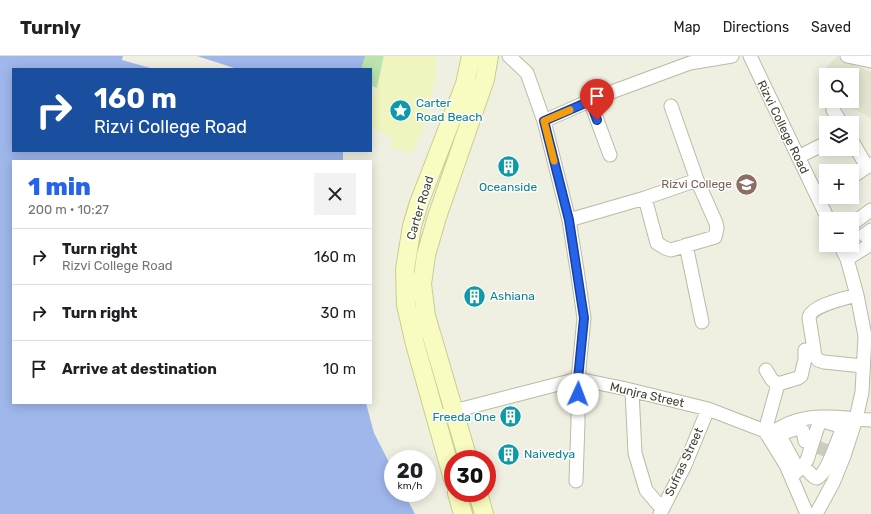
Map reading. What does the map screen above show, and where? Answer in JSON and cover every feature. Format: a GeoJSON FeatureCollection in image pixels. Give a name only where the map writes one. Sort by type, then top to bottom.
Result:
{"type":"FeatureCollection","features":[{"type":"Feature","properties":{"kind":"main road","name":"Carter Road"},"geometry":{"type":"LineString","coordinates":[[445,450],[414,344],[406,305],[405,269],[412,226],[419,203],[465,84],[471,56]]}},
{"type":"Feature","properties":{"kind":"main road","name":"Carter Road"},"geometry":{"type":"LineString","coordinates":[[465,450],[426,316],[422,284],[426,256],[437,216],[485,79],[489,56]]}},
{"type":"Feature","properties":{"kind":"main road"},"geometry":{"type":"LineString","coordinates":[[460,502],[463,514]]}},
{"type":"Feature","properties":{"kind":"main road"},"geometry":{"type":"LineString","coordinates":[[481,502],[484,514]]}},
{"type":"Feature","properties":{"kind":"street"},"geometry":{"type":"LineString","coordinates":[[508,56],[527,73],[544,121],[569,220],[584,318],[578,379],[576,481]]}},
{"type":"Feature","properties":{"kind":"street"},"geometry":{"type":"LineString","coordinates":[[544,121],[689,60],[732,56]]}},
{"type":"Feature","properties":{"kind":"street","name":"Rizvi College Road"},"geometry":{"type":"LineString","coordinates":[[750,56],[798,157],[819,192]]}},
{"type":"Feature","properties":{"kind":"street"},"geometry":{"type":"LineString","coordinates":[[847,56],[871,61]]}},
{"type":"Feature","properties":{"kind":"street"},"geometry":{"type":"LineString","coordinates":[[590,101],[610,155]]}},
{"type":"Feature","properties":{"kind":"street"},"geometry":{"type":"LineString","coordinates":[[645,198],[657,243],[665,248],[671,250],[715,237],[717,228],[716,223],[697,180],[671,106]]}},
{"type":"Feature","properties":{"kind":"street"},"geometry":{"type":"LineString","coordinates":[[833,110],[837,116]]}},
{"type":"Feature","properties":{"kind":"street"},"geometry":{"type":"LineString","coordinates":[[798,157],[819,146]]}},
{"type":"Feature","properties":{"kind":"street"},"geometry":{"type":"LineString","coordinates":[[859,151],[869,166],[859,172]]}},
{"type":"Feature","properties":{"kind":"street"},"geometry":{"type":"LineString","coordinates":[[569,220],[645,198],[697,180]]}},
{"type":"Feature","properties":{"kind":"street"},"geometry":{"type":"LineString","coordinates":[[859,219],[871,210]]}},
{"type":"Feature","properties":{"kind":"street"},"geometry":{"type":"LineString","coordinates":[[847,259],[869,236]]}},
{"type":"Feature","properties":{"kind":"street"},"geometry":{"type":"LineString","coordinates":[[686,245],[702,322]]}},
{"type":"Feature","properties":{"kind":"street"},"geometry":{"type":"LineString","coordinates":[[795,465],[814,477],[817,478],[820,476],[836,454],[850,426],[862,392],[865,336],[857,295],[847,259],[844,252]]}},
{"type":"Feature","properties":{"kind":"street"},"geometry":{"type":"LineString","coordinates":[[857,295],[820,306],[811,312],[809,318],[815,356],[818,360],[863,366]]}},
{"type":"Feature","properties":{"kind":"street"},"geometry":{"type":"LineString","coordinates":[[778,384],[801,376],[806,360],[805,350]]}},
{"type":"Feature","properties":{"kind":"street"},"geometry":{"type":"LineString","coordinates":[[766,370],[772,380],[778,384]]}},
{"type":"Feature","properties":{"kind":"street","name":"Munjra Street"},"geometry":{"type":"LineString","coordinates":[[436,420],[454,411],[578,379],[632,390],[708,409],[771,430]]}},
{"type":"Feature","properties":{"kind":"street"},"geometry":{"type":"LineString","coordinates":[[778,384],[771,430],[795,465],[807,514]]}},
{"type":"Feature","properties":{"kind":"street"},"geometry":{"type":"LineString","coordinates":[[632,390],[635,454],[646,490],[661,512]]}},
{"type":"Feature","properties":{"kind":"street","name":"Sufras Street"},"geometry":{"type":"LineString","coordinates":[[661,512],[685,465],[708,409]]}},
{"type":"Feature","properties":{"kind":"street"},"geometry":{"type":"LineString","coordinates":[[771,430],[794,421],[812,417],[829,416],[850,426]]}},
{"type":"Feature","properties":{"kind":"street"},"geometry":{"type":"LineString","coordinates":[[795,465],[806,460],[810,444],[819,423],[823,421],[850,426],[871,420]]}},
{"type":"Feature","properties":{"kind":"street"},"geometry":{"type":"LineString","coordinates":[[771,430],[781,433],[799,428],[804,431],[810,444]]}},
{"type":"Feature","properties":{"kind":"street"},"geometry":{"type":"LineString","coordinates":[[816,514],[833,483],[836,454]]}},
{"type":"Feature","properties":{"kind":"street"},"geometry":{"type":"LineString","coordinates":[[820,476],[833,483]]}},
{"type":"Feature","properties":{"kind":"shaded area"},"geometry":{"type":"Polygon","coordinates":[[[262,56],[384,56],[377,88],[372,86],[372,68],[305,68],[262,56]]]}},
{"type":"Feature","properties":{"kind":"shaded area"},"geometry":{"type":"Polygon","coordinates":[[[837,56],[871,72],[871,118],[852,108],[859,108],[859,68],[826,68],[837,56]]]}},
{"type":"Feature","properties":{"kind":"sand","name":"Carter Road Beach"},"geometry":{"type":"Polygon","coordinates":[[[384,56],[436,56],[436,76],[426,121],[412,153],[390,147],[393,138],[372,128],[372,98],[377,88],[384,56]]]}},
{"type":"Feature","properties":{"kind":"water"},"geometry":{"type":"Polygon","coordinates":[[[0,56],[123,56],[122,60],[150,68],[12,68],[12,152],[343,152],[343,160],[12,160],[12,404],[366,404],[374,433],[384,452],[384,502],[409,502],[415,514],[0,514],[0,56]]]}},
{"type":"Feature","properties":{"kind":"water"},"geometry":{"type":"Polygon","coordinates":[[[197,56],[365,56],[361,68],[234,68],[197,56]]]}},
{"type":"Feature","properties":{"kind":"tunnel"},"geometry":{"type":"LineString","coordinates":[[814,446],[831,452]]}},
{"type":"Feature","properties":{"kind":"slow traffic"},"geometry":{"type":"LineString","coordinates":[[554,161],[544,121],[570,110]]}},
{"type":"Feature","properties":{"kind":"place","name":"Carter Road Beach"},"geometry":{"type":"Point","coordinates":[400,110]}},
{"type":"Feature","properties":{"kind":"place","name":"Oceanside"},"geometry":{"type":"Point","coordinates":[508,166]}},
{"type":"Feature","properties":{"kind":"place","name":"Rizvi College"},"geometry":{"type":"Point","coordinates":[747,184]}},
{"type":"Feature","properties":{"kind":"place","name":"Ashiana"},"geometry":{"type":"Point","coordinates":[475,296]}},
{"type":"Feature","properties":{"kind":"place","name":"Freeda One"},"geometry":{"type":"Point","coordinates":[511,417]}},
{"type":"Feature","properties":{"kind":"place","name":"Naivedya"},"geometry":{"type":"Point","coordinates":[509,454]}},
{"type":"Feature","properties":{"kind":"route"},"geometry":{"type":"LineString","coordinates":[[578,394],[584,318],[569,220],[544,121],[590,101],[597,120]]}}]}
